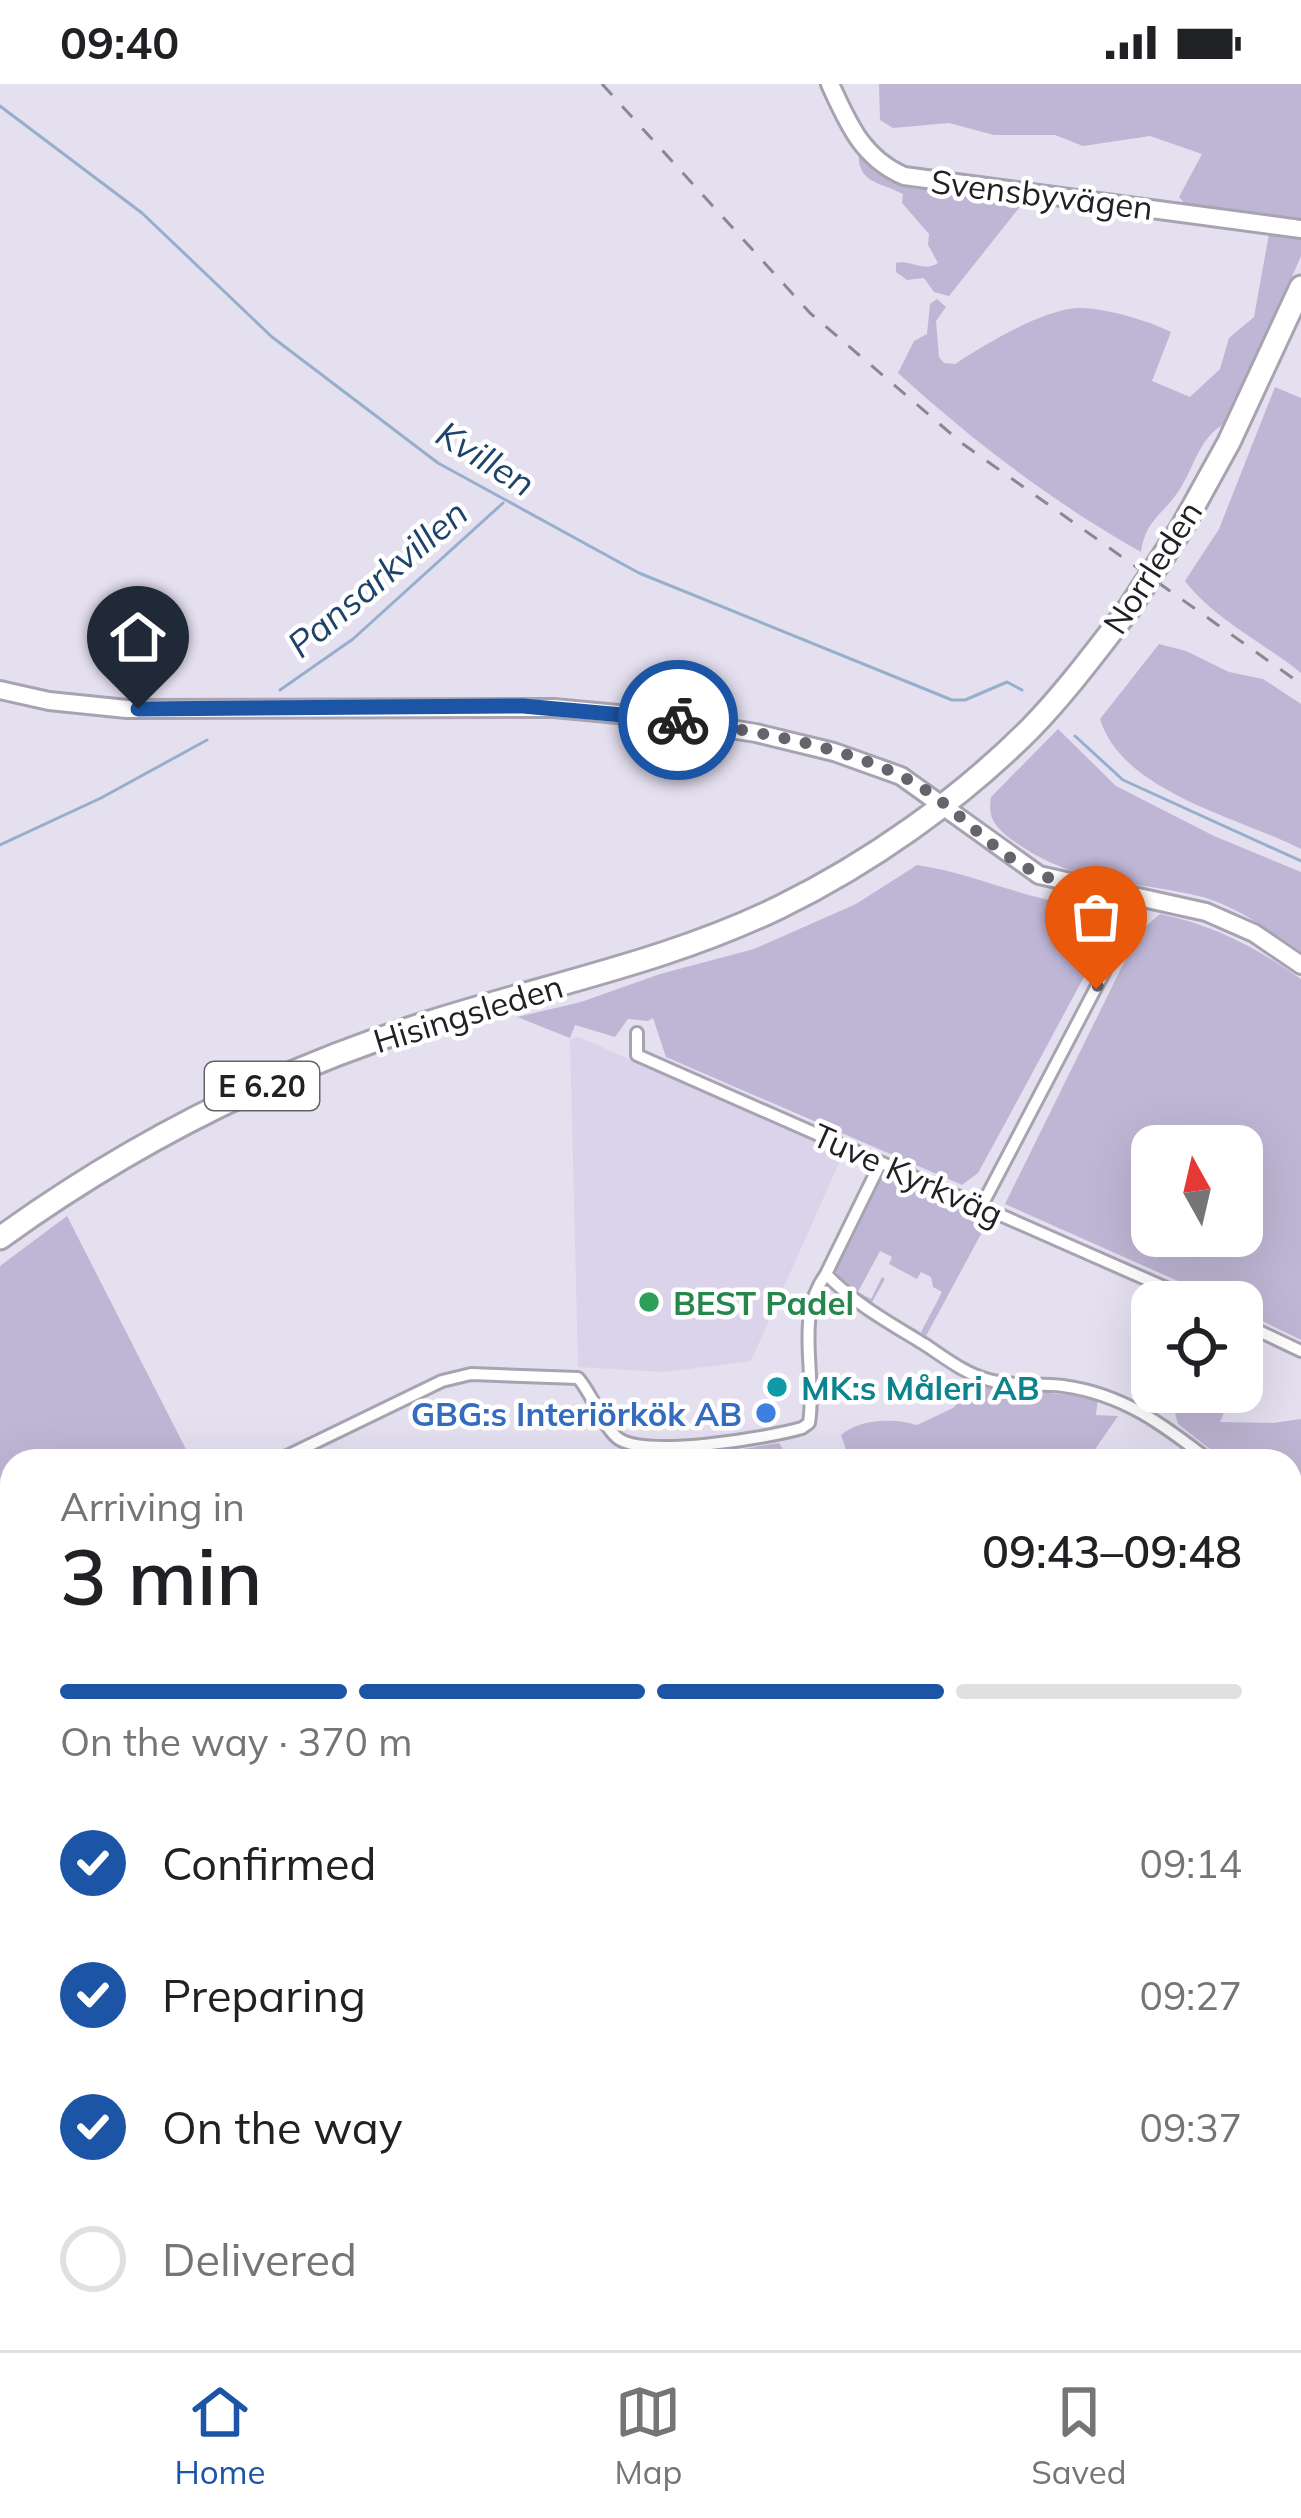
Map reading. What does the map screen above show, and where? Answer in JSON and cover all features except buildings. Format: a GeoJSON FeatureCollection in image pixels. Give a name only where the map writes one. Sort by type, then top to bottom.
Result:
{"type":"FeatureCollection","features":[{"type":"Feature","properties":{"kind":"highway","name":"Norrleden"},"geometry":{"type":"LineString","coordinates":[[943,804],[1030,728],[1128,610],[1224,453],[1301,287]]}},
{"type":"Feature","properties":{"kind":"highway","name":"Hisingsleden"},"geometry":{"type":"LineString","coordinates":[[0,1238],[109,1165],[230,1100],[387,1036],[669,953],[737,926],[846,871],[943,804]]}},
{"type":"Feature","properties":{"kind":"main road","name":"Svensbyvägen"},"geometry":{"type":"LineString","coordinates":[[830,84],[866,151],[882,166],[904,176],[1301,229]]}},
{"type":"Feature","properties":{"kind":"main road"},"geometry":{"type":"LineString","coordinates":[[0,690],[127,709],[488,706],[660,718],[739,730],[834,752],[901,776],[1039,874],[1222,918],[1301,965]]}},
{"type":"Feature","properties":{"kind":"street"},"geometry":{"type":"LineString","coordinates":[[981,1207],[1142,898]]}},
{"type":"Feature","properties":{"kind":"street","name":"Tuve Kyrkväg"},"geometry":{"type":"LineString","coordinates":[[637,1033],[637,1055],[1150,1281]]}},
{"type":"Feature","properties":{"kind":"street"},"geometry":{"type":"LineString","coordinates":[[302,1449],[442,1382],[471,1375],[578,1378],[594,1395],[610,1431],[633,1446],[705,1442],[802,1428],[811,1415],[813,1294],[880,1164]]}},
{"type":"Feature","properties":{"kind":"street"},"geometry":{"type":"LineString","coordinates":[[826,1274],[862,1308],[973,1374],[997,1382],[1104,1394],[1156,1420],[1194,1449]]}},
{"type":"Feature","properties":{"kind":"street"},"geometry":{"type":"LineString","coordinates":[[1263,1333],[1301,1351]]}},
{"type":"Feature","properties":{"kind":"shaded area"},"geometry":{"type":"Polygon","coordinates":[[[879,84],[1301,84],[1301,220],[1187,206],[1179,197],[1202,154],[1150,136],[1083,146],[1055,135],[994,135],[949,123],[893,128],[880,120],[879,84]]]}},
{"type":"Feature","properties":{"kind":"shaded area"},"geometry":{"type":"Polygon","coordinates":[[[859,150],[875,164],[1027,198],[949,296],[934,292],[924,278],[907,280],[896,272],[896,263],[927,267],[938,263],[928,245],[929,234],[902,203],[903,194],[865,175],[859,150]]]}},
{"type":"Feature","properties":{"kind":"shaded area"},"geometry":{"type":"Polygon","coordinates":[[[1269,234],[1301,238],[1301,256],[1228,422],[1204,443],[1180,489],[1151,524],[1141,552],[1014,469],[898,373],[914,341],[927,334],[930,304],[937,299],[946,307],[936,321],[939,357],[955,364],[1032,321],[1088,308],[1171,332],[1152,381],[1190,397],[1220,369],[1229,338],[1254,317],[1269,234]]]}},
{"type":"Feature","properties":{"kind":"shaded area"},"geometry":{"type":"Polygon","coordinates":[[[1275,387],[1301,398],[1301,673],[1225,619],[1185,581],[1219,529],[1275,387]]]}},
{"type":"Feature","properties":{"kind":"shaded area"},"geometry":{"type":"Polygon","coordinates":[[[1159,644],[1229,672],[1263,679],[1301,704],[1301,849],[1157,784],[1112,744],[1100,719],[1159,644]]]}},
{"type":"Feature","properties":{"kind":"shaded area"},"geometry":{"type":"Polygon","coordinates":[[[1058,729],[1116,786],[1214,836],[1301,872],[1301,952],[1216,901],[1062,867],[1003,833],[992,818],[991,797],[1058,729]]]}},
{"type":"Feature","properties":{"kind":"shaded area"},"geometry":{"type":"Polygon","coordinates":[[[917,865],[1056,902],[1104,907],[1110,915],[1099,949],[978,1173],[962,1185],[666,1057],[653,1018],[628,1019],[615,1037],[575,1025],[570,1038],[517,1017],[754,949],[856,904],[917,865]]]}},
{"type":"Feature","properties":{"kind":"shaded area"},"geometry":{"type":"Polygon","coordinates":[[[1160,914],[1234,939],[1301,979],[1301,1340],[1263,1321],[1263,1281],[1178,1281],[1005,1204],[1139,932],[1160,914]]]}},
{"type":"Feature","properties":{"kind":"shaded area"},"geometry":{"type":"Polygon","coordinates":[[[579,1037],[843,1154],[751,1361],[665,1372],[578,1367],[570,1039],[579,1037]]]}},
{"type":"Feature","properties":{"kind":"shaded area"},"geometry":{"type":"Polygon","coordinates":[[[890,1173],[980,1214],[987,1223],[926,1336],[921,1332],[942,1292],[933,1287],[931,1277],[921,1272],[917,1279],[889,1264],[892,1257],[880,1251],[858,1292],[871,1299],[882,1277],[885,1279],[870,1306],[837,1281],[836,1270],[881,1175],[890,1173]]]}},
{"type":"Feature","properties":{"kind":"shaded area"},"geometry":{"type":"Polygon","coordinates":[[[67,1216],[186,1449],[0,1449],[0,1266],[67,1216]]]}},
{"type":"Feature","properties":{"kind":"shaded area"},"geometry":{"type":"Polygon","coordinates":[[[974,1385],[1098,1398],[1096,1415],[1118,1416],[1095,1449],[846,1449],[841,1435],[878,1421],[917,1425],[953,1408],[974,1385]]]}},
{"type":"Feature","properties":{"kind":"shaded area"},"geometry":{"type":"Polygon","coordinates":[[[1175,1413],[1224,1413],[1220,1422],[1301,1419],[1301,1449],[1210,1449],[1178,1424],[1175,1413]]]}},
{"type":"Feature","properties":{"kind":"shaded area"},"geometry":{"type":"Polygon","coordinates":[[[779,1443],[783,1449],[743,1449],[779,1443]]]}},
{"type":"Feature","properties":{"kind":"waterway","name":"Kvillen"},"geometry":{"type":"LineString","coordinates":[[0,106],[142,213],[272,337],[438,463],[639,573],[952,700],[965,700],[1007,682],[1022,690]]}},
{"type":"Feature","properties":{"kind":"waterway","name":"Pansarkvillen"},"geometry":{"type":"LineString","coordinates":[[280,690],[353,639],[503,503]]}},
{"type":"Feature","properties":{"kind":"waterway","name":"Kvillen"},"geometry":{"type":"LineString","coordinates":[[1075,736],[1123,780],[1301,861]]}},
{"type":"Feature","properties":{"kind":"waterway","name":"Pansarkvillen"},"geometry":{"type":"LineString","coordinates":[[0,845],[101,798],[207,740]]}},
{"type":"Feature","properties":{"kind":"railway"},"geometry":{"type":"LineString","coordinates":[[602,84],[810,313],[963,444],[1301,684]]}},
{"type":"Feature","properties":{"kind":"way so far"},"geometry":{"type":"LineString","coordinates":[[678,720],[790,741],[876,766],[914,784],[1039,874],[1142,898],[1096,989]]}},
{"type":"Feature","properties":{"kind":"place","name":"BEST Padel"},"geometry":{"type":"Point","coordinates":[649,1302]}},
{"type":"Feature","properties":{"kind":"place","name":"MK:s Måleri AB"},"geometry":{"type":"Point","coordinates":[777,1387]}},
{"type":"Feature","properties":{"kind":"place","name":"GBG:s Interiörkök AB"},"geometry":{"type":"Point","coordinates":[766,1413]}},
{"type":"Feature","properties":{"kind":"route"},"geometry":{"type":"LineString","coordinates":[[138,709],[523,706],[678,720]]}}]}
